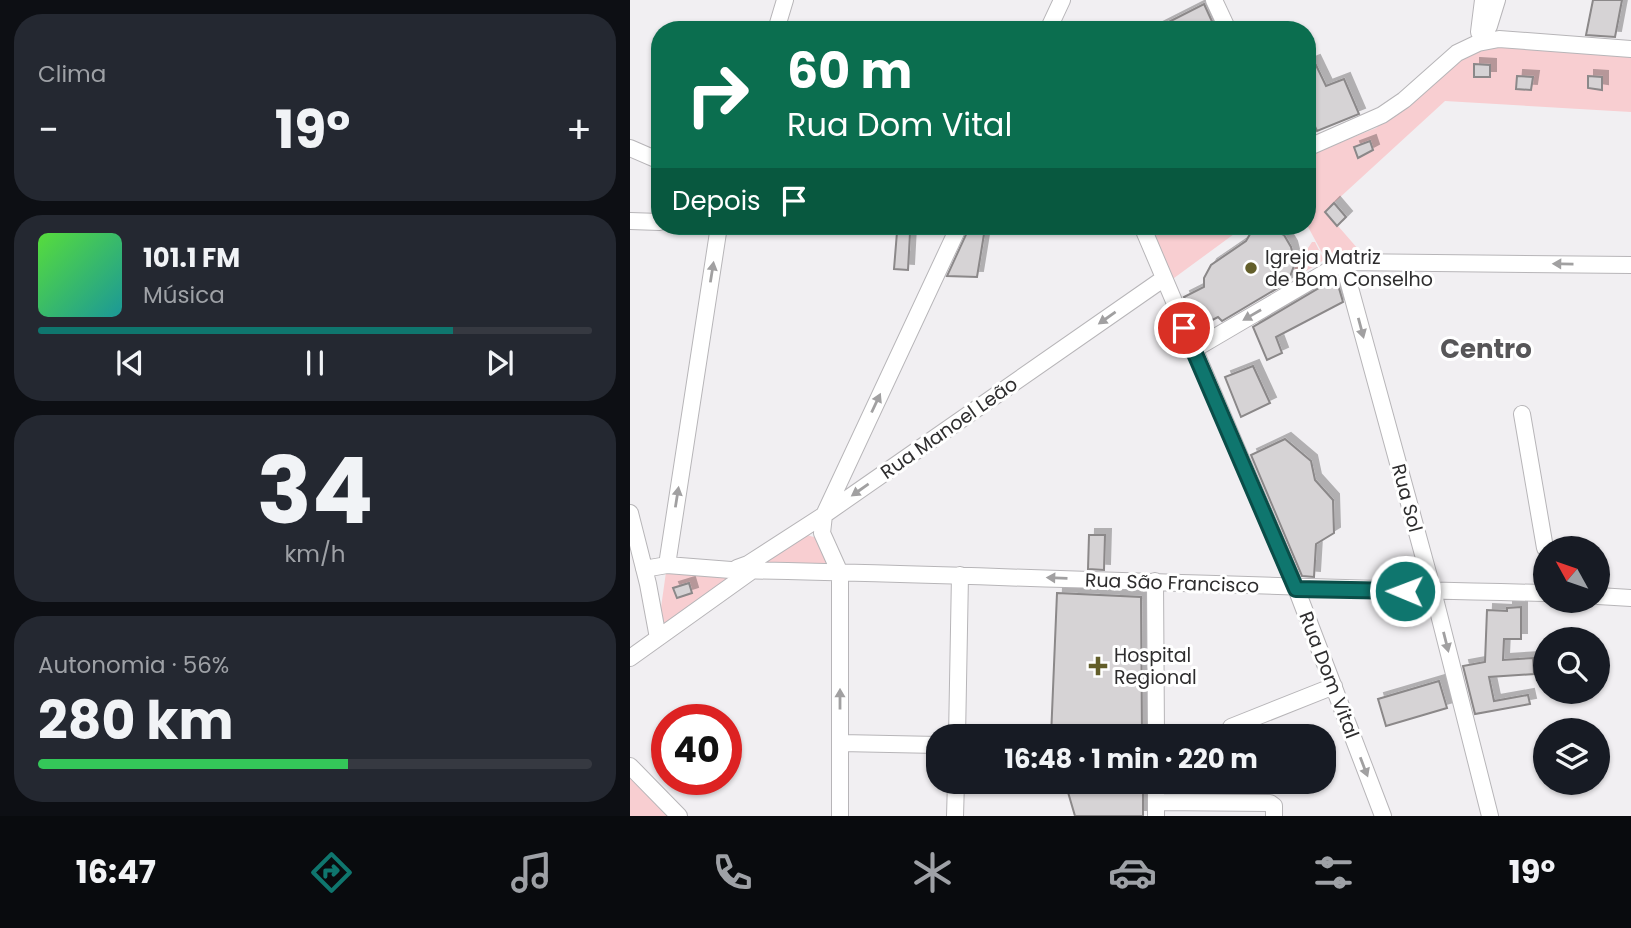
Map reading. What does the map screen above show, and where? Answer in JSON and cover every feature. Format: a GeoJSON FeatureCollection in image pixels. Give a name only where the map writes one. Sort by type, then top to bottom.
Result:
{"type":"FeatureCollection","features":[{"type":"Feature","properties":{"kind":"street"},"geometry":{"type":"LineString","coordinates":[[779,21],[785,0]]}},
{"type":"Feature","properties":{"kind":"street"},"geometry":{"type":"LineString","coordinates":[[1052,21],[1062,0]]}},
{"type":"Feature","properties":{"kind":"street"},"geometry":{"type":"LineString","coordinates":[[1214,0],[1224,21]]}},
{"type":"Feature","properties":{"kind":"street"},"geometry":{"type":"LineString","coordinates":[[1478,43],[1483,0]]}},
{"type":"Feature","properties":{"kind":"street"},"geometry":{"type":"LineString","coordinates":[[1478,43],[1489,26],[1497,0]]}},
{"type":"Feature","properties":{"kind":"street"},"geometry":{"type":"LineString","coordinates":[[1316,144],[1382,115],[1404,100],[1457,53],[1478,43],[1499,39],[1631,49]]}},
{"type":"Feature","properties":{"kind":"street"},"geometry":{"type":"LineString","coordinates":[[630,148],[651,157]]}},
{"type":"Feature","properties":{"kind":"street"},"geometry":{"type":"LineString","coordinates":[[630,221],[651,222]]}},
{"type":"Feature","properties":{"kind":"street"},"geometry":{"type":"LineString","coordinates":[[667,565],[718,235]]}},
{"type":"Feature","properties":{"kind":"street"},"geometry":{"type":"LineString","coordinates":[[840,816],[840,573],[822,533],[824,515],[955,235]]}},
{"type":"Feature","properties":{"kind":"street","name":"Rua Dom Vital"},"geometry":{"type":"LineString","coordinates":[[1146,235],[1296,589],[1383,816]]}},
{"type":"Feature","properties":{"kind":"street"},"geometry":{"type":"LineString","coordinates":[[1193,350],[1343,262],[1631,265]]}},
{"type":"Feature","properties":{"kind":"street","name":"Rua Sol"},"geometry":{"type":"LineString","coordinates":[[1343,262],[1433,591],[1490,816]]}},
{"type":"Feature","properties":{"kind":"street","name":"Rua Manoel Leão"},"geometry":{"type":"LineString","coordinates":[[731,570],[748,564],[824,515],[1163,279]]}},
{"type":"Feature","properties":{"kind":"street"},"geometry":{"type":"LineString","coordinates":[[1522,415],[1543,536]]}},
{"type":"Feature","properties":{"kind":"street"},"geometry":{"type":"LineString","coordinates":[[630,513],[658,638]]}},
{"type":"Feature","properties":{"kind":"street","name":"Rua São Francisco"},"geometry":{"type":"LineString","coordinates":[[644,569],[667,565],[731,570],[1155,581],[1296,589],[1533,593]]}},
{"type":"Feature","properties":{"kind":"street"},"geometry":{"type":"LineString","coordinates":[[630,658],[753,570]]}},
{"type":"Feature","properties":{"kind":"street"},"geometry":{"type":"LineString","coordinates":[[957,724],[960,575]]}},
{"type":"Feature","properties":{"kind":"street"},"geometry":{"type":"LineString","coordinates":[[1155,581],[1156,724]]}},
{"type":"Feature","properties":{"kind":"street"},"geometry":{"type":"LineString","coordinates":[[1610,597],[1631,598]]}},
{"type":"Feature","properties":{"kind":"street"},"geometry":{"type":"LineString","coordinates":[[1239,724],[1334,686]]}},
{"type":"Feature","properties":{"kind":"street"},"geometry":{"type":"LineString","coordinates":[[841,743],[926,745]]}},
{"type":"Feature","properties":{"kind":"street"},"geometry":{"type":"LineString","coordinates":[[630,766],[679,816]]}},
{"type":"Feature","properties":{"kind":"street"},"geometry":{"type":"LineString","coordinates":[[956,794],[956,816]]}},
{"type":"Feature","properties":{"kind":"street"},"geometry":{"type":"LineString","coordinates":[[1156,809],[1270,803],[1274,806],[1274,816]]}},
{"type":"Feature","properties":{"kind":"shaded area"},"geometry":{"type":"Polygon","coordinates":[[[1494,47],[1631,51],[1631,112],[1445,101],[1325,211],[1365,257],[1339,256],[1327,262],[1312,235],[1316,235],[1316,152],[1376,128],[1462,57],[1478,49],[1494,47]]]}},
{"type":"Feature","properties":{"kind":"shaded area"},"geometry":{"type":"Polygon","coordinates":[[[1152,235],[1233,235],[1170,281],[1152,235]]]}},
{"type":"Feature","properties":{"kind":"shaded area"},"geometry":{"type":"Polygon","coordinates":[[[1312,242],[1315,242],[1324,260],[1298,276],[1294,269],[1312,242]]]}},
{"type":"Feature","properties":{"kind":"shaded area"},"geometry":{"type":"Polygon","coordinates":[[[807,535],[817,538],[830,567],[745,568],[807,535]]]}},
{"type":"Feature","properties":{"kind":"shaded area"},"geometry":{"type":"Polygon","coordinates":[[[666,572],[728,578],[658,629],[666,572]]]}},
{"type":"Feature","properties":{"kind":"shaded area"},"geometry":{"type":"Polygon","coordinates":[[[630,766],[651,787],[651,795],[658,795],[679,816],[630,816],[630,766]]]}},
{"type":"Feature","properties":{"kind":"building"},"geometry":{"type":"Polygon","coordinates":[[[1593,0],[1622,0],[1615,37],[1586,35],[1593,0]]]}},
{"type":"Feature","properties":{"kind":"building"},"geometry":{"type":"Polygon","coordinates":[[[1204,4],[1212,21],[1171,21],[1204,4]]]}},
{"type":"Feature","properties":{"kind":"building"},"geometry":{"type":"Polygon","coordinates":[[[1474,64],[1490,65],[1490,77],[1474,77],[1474,64]]]}},
{"type":"Feature","properties":{"kind":"building"},"geometry":{"type":"Polygon","coordinates":[[[1316,65],[1326,86],[1344,79],[1359,114],[1317,131],[1316,65]]]}},
{"type":"Feature","properties":{"kind":"building"},"geometry":{"type":"Polygon","coordinates":[[[1517,76],[1533,77],[1531,90],[1516,89],[1517,76]]]}},
{"type":"Feature","properties":{"kind":"building"},"geometry":{"type":"Polygon","coordinates":[[[1588,76],[1602,77],[1602,90],[1588,88],[1588,76]]]}},
{"type":"Feature","properties":{"kind":"building"},"geometry":{"type":"Polygon","coordinates":[[[1370,141],[1373,150],[1358,158],[1354,147],[1370,141]]]}},
{"type":"Feature","properties":{"kind":"building"},"geometry":{"type":"Polygon","coordinates":[[[1334,203],[1346,217],[1337,226],[1325,212],[1334,203]]]}},
{"type":"Feature","properties":{"kind":"building"},"geometry":{"type":"Polygon","coordinates":[[[897,235],[910,235],[908,270],[894,269],[897,235]]]}},
{"type":"Feature","properties":{"kind":"building"},"geometry":{"type":"Polygon","coordinates":[[[966,235],[984,235],[977,277],[947,276],[966,235]]]}},
{"type":"Feature","properties":{"kind":"building","name":"Igreja Matriz de Bom Conselho"},"geometry":{"type":"Polygon","coordinates":[[[1250,235],[1284,235],[1291,247],[1295,263],[1288,282],[1222,321],[1218,317],[1197,328],[1184,297],[1204,287],[1204,278],[1211,265],[1246,241],[1250,235]]]}},
{"type":"Feature","properties":{"kind":"building"},"geometry":{"type":"Polygon","coordinates":[[[1336,278],[1343,302],[1276,337],[1282,353],[1267,360],[1253,327],[1336,278]]]}},
{"type":"Feature","properties":{"kind":"building"},"geometry":{"type":"Polygon","coordinates":[[[1253,366],[1270,403],[1241,417],[1225,377],[1253,366]]]}},
{"type":"Feature","properties":{"kind":"building"},"geometry":{"type":"Polygon","coordinates":[[[1285,439],[1311,461],[1315,480],[1333,500],[1334,533],[1316,544],[1314,577],[1302,576],[1251,455],[1285,439]]]}},
{"type":"Feature","properties":{"kind":"building"},"geometry":{"type":"Polygon","coordinates":[[[1089,535],[1105,535],[1104,570],[1088,569],[1089,535]]]}},
{"type":"Feature","properties":{"kind":"building"},"geometry":{"type":"Polygon","coordinates":[[[689,583],[692,593],[677,598],[673,588],[689,583]]]}},
{"type":"Feature","properties":{"kind":"building","name":"Hospital Regional"},"geometry":{"type":"Polygon","coordinates":[[[1057,593],[1141,597],[1142,724],[1052,724],[1057,593]]]}},
{"type":"Feature","properties":{"kind":"building"},"geometry":{"type":"Polygon","coordinates":[[[1521,607],[1521,639],[1504,639],[1503,660],[1533,658],[1533,674],[1489,677],[1494,701],[1528,695],[1530,704],[1475,714],[1463,666],[1485,662],[1487,610],[1507,611],[1507,608],[1521,607]]]}},
{"type":"Feature","properties":{"kind":"building"},"geometry":{"type":"Polygon","coordinates":[[[1439,681],[1447,708],[1386,726],[1378,699],[1439,681]]]}},
{"type":"Feature","properties":{"kind":"building"},"geometry":{"type":"Polygon","coordinates":[[[1069,794],[1143,794],[1143,816],[1075,816],[1069,794]]]}},
{"type":"Feature","properties":{"kind":"place","name":"Igreja Matriz de Bom Conselho"},"geometry":{"type":"Point","coordinates":[1251,268]}},
{"type":"Feature","properties":{"kind":"place","name":"Hospital Regional"},"geometry":{"type":"Point","coordinates":[1098,666]}},
{"type":"Feature","properties":{"kind":"district","name":"Centro"},"geometry":{"type":"Point","coordinates":[1486,349]}},
{"type":"Feature","properties":{"kind":"route"},"geometry":{"type":"LineString","coordinates":[[1184,328],[1296,589],[1405,591]]}}]}
